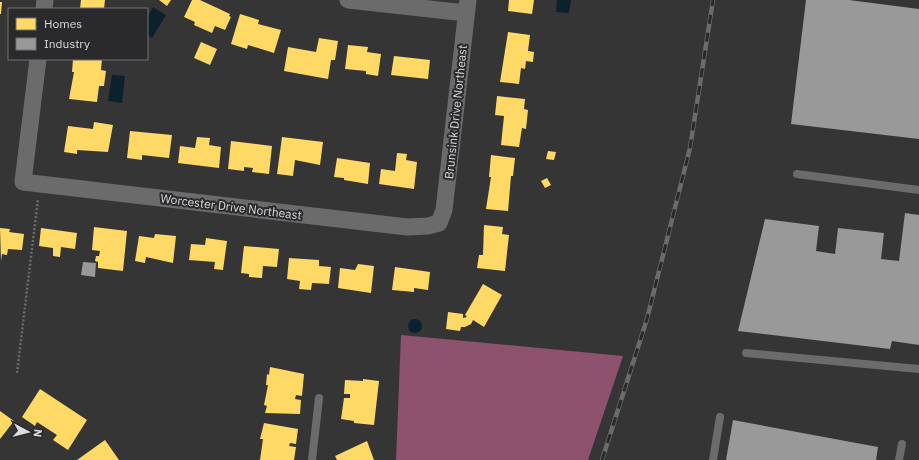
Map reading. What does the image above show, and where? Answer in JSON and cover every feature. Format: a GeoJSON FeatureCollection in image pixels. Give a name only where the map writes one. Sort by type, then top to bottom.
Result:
{"type":"FeatureCollection","features":[{"type":"Feature","properties":{"kind":"street"},"geometry":{"type":"LineString","coordinates":[[348,0],[467,6]]}},
{"type":"Feature","properties":{"kind":"street","name":"Brunsink Drive Northeast"},"geometry":{"type":"LineString","coordinates":[[439,223],[444,210],[447,191],[467,6]]}},
{"type":"Feature","properties":{"kind":"street"},"geometry":{"type":"LineString","coordinates":[[31,183],[38,60]]}},
{"type":"Feature","properties":{"kind":"street","name":"Worcester Drive Northeast"},"geometry":{"type":"LineString","coordinates":[[31,183],[407,227],[428,226],[439,223]]}},
{"type":"Feature","properties":{"kind":"lane"},"geometry":{"type":"LineString","coordinates":[[797,174],[919,190]]}},
{"type":"Feature","properties":{"kind":"lane"},"geometry":{"type":"LineString","coordinates":[[746,353],[919,369]]}},
{"type":"Feature","properties":{"kind":"lane"},"geometry":{"type":"LineString","coordinates":[[312,460],[319,398]]}},
{"type":"Feature","properties":{"kind":"lane"},"geometry":{"type":"LineString","coordinates":[[712,460],[720,417]]}},
{"type":"Feature","properties":{"kind":"lane"},"geometry":{"type":"LineString","coordinates":[[899,460],[902,444]]}},
{"type":"Feature","properties":{"kind":"path"},"geometry":{"type":"LineString","coordinates":[[17,373],[31,183]]}},
{"type":"Feature","properties":{"kind":"shaded area"},"geometry":{"type":"Polygon","coordinates":[[[401,335],[623,356],[588,460],[396,460],[401,335]]]}},
{"type":"Feature","properties":{"kind":"water"},"geometry":{"type":"Polygon","coordinates":[[[557,0],[571,0],[569,13],[556,12],[557,0]]]}},
{"type":"Feature","properties":{"kind":"water"},"geometry":{"type":"Polygon","coordinates":[[[153,7],[166,15],[152,38],[148,36],[148,16],[153,7]]]}},
{"type":"Feature","properties":{"kind":"water"},"geometry":{"type":"Polygon","coordinates":[[[112,75],[125,76],[122,103],[108,101],[112,75]]]}},
{"type":"Feature","properties":{"kind":"water"},"geometry":{"type":"Polygon","coordinates":[[[412,319],[418,319],[422,323],[422,329],[418,333],[412,333],[408,329],[408,323],[412,319]]]}},
{"type":"Feature","properties":{"kind":"building: Homes"},"geometry":{"type":"Polygon","coordinates":[[[81,0],[105,0],[104,8],[80,8],[81,0]]]}},
{"type":"Feature","properties":{"kind":"building: Homes"},"geometry":{"type":"Polygon","coordinates":[[[159,0],[171,0],[167,6],[159,0]]]}},
{"type":"Feature","properties":{"kind":"building: Homes"},"geometry":{"type":"Polygon","coordinates":[[[192,0],[200,0],[230,14],[229,16],[231,17],[225,30],[215,26],[212,33],[194,25],[195,22],[184,17],[192,0]]]}},
{"type":"Feature","properties":{"kind":"building: Homes"},"geometry":{"type":"Polygon","coordinates":[[[509,0],[534,0],[532,14],[508,11],[509,0]]]}},
{"type":"Feature","properties":{"kind":"building: Homes"},"geometry":{"type":"Polygon","coordinates":[[[0,2],[2,2],[1,14],[0,14],[0,2]]]}},
{"type":"Feature","properties":{"kind":"building: Homes"},"geometry":{"type":"Polygon","coordinates":[[[240,14],[259,20],[258,24],[281,30],[274,53],[248,45],[247,49],[231,44],[240,14]]]}},
{"type":"Feature","properties":{"kind":"building: Homes"},"geometry":{"type":"Polygon","coordinates":[[[508,32],[530,35],[528,51],[534,52],[533,62],[526,61],[525,69],[521,68],[519,84],[500,82],[508,32]]]}},
{"type":"Feature","properties":{"kind":"building: Homes"},"geometry":{"type":"Polygon","coordinates":[[[319,38],[338,41],[335,60],[331,60],[328,79],[284,71],[288,47],[316,52],[319,38]]]}},
{"type":"Feature","properties":{"kind":"building: Homes"},"geometry":{"type":"Polygon","coordinates":[[[201,42],[217,49],[210,65],[194,58],[201,42]]]}},
{"type":"Feature","properties":{"kind":"building: Homes"},"geometry":{"type":"Polygon","coordinates":[[[348,45],[368,47],[367,52],[381,54],[378,76],[366,74],[366,71],[345,69],[348,45]]]}},
{"type":"Feature","properties":{"kind":"building: Homes"},"geometry":{"type":"Polygon","coordinates":[[[394,56],[430,60],[428,79],[391,75],[394,56]]]}},
{"type":"Feature","properties":{"kind":"building: Homes"},"geometry":{"type":"Polygon","coordinates":[[[73,60],[102,60],[101,70],[106,71],[104,86],[99,86],[97,102],[69,99],[74,72],[72,72],[73,60]]]}},
{"type":"Feature","properties":{"kind":"building: Homes"},"geometry":{"type":"Polygon","coordinates":[[[497,96],[525,99],[524,109],[528,110],[526,129],[522,128],[519,147],[501,145],[504,116],[495,115],[497,96]]]}},
{"type":"Feature","properties":{"kind":"building: Homes"},"geometry":{"type":"Polygon","coordinates":[[[94,122],[113,125],[108,152],[77,150],[77,154],[64,152],[68,126],[93,129],[94,122]]]}},
{"type":"Feature","properties":{"kind":"building: Homes"},"geometry":{"type":"Polygon","coordinates":[[[130,131],[172,135],[169,158],[142,155],[142,160],[127,158],[130,131]]]}},
{"type":"Feature","properties":{"kind":"building: Homes"},"geometry":{"type":"Polygon","coordinates":[[[197,137],[210,138],[209,145],[221,147],[219,168],[178,163],[180,146],[195,148],[197,137]]]}},
{"type":"Feature","properties":{"kind":"building: Homes"},"geometry":{"type":"Polygon","coordinates":[[[282,137],[323,142],[320,165],[295,160],[293,176],[277,174],[282,137]]]}},
{"type":"Feature","properties":{"kind":"building: Homes"},"geometry":{"type":"Polygon","coordinates":[[[231,141],[272,146],[269,174],[252,172],[253,168],[244,167],[244,171],[228,169],[231,141]]]}},
{"type":"Feature","properties":{"kind":"building: Homes"},"geometry":{"type":"Polygon","coordinates":[[[548,151],[556,152],[554,160],[546,159],[548,151]]]}},
{"type":"Feature","properties":{"kind":"building: Homes"},"geometry":{"type":"Polygon","coordinates":[[[397,153],[407,154],[406,160],[417,162],[414,189],[379,184],[381,169],[395,171],[397,153]]]}},
{"type":"Feature","properties":{"kind":"building: Homes"},"geometry":{"type":"Polygon","coordinates":[[[491,155],[515,158],[513,176],[511,176],[508,211],[486,209],[491,177],[489,177],[491,155]]]}},
{"type":"Feature","properties":{"kind":"building: Homes"},"geometry":{"type":"Polygon","coordinates":[[[337,158],[370,163],[368,184],[334,177],[337,158]]]}},
{"type":"Feature","properties":{"kind":"building: Homes"},"geometry":{"type":"Polygon","coordinates":[[[547,178],[551,185],[545,188],[541,181],[547,178]]]}},
{"type":"Feature","properties":{"kind":"building: Homes"},"geometry":{"type":"Polygon","coordinates":[[[484,225],[503,227],[502,234],[509,235],[505,271],[477,268],[479,255],[483,255],[484,225]]]}},
{"type":"Feature","properties":{"kind":"building: Homes"},"geometry":{"type":"Polygon","coordinates":[[[94,227],[127,231],[123,271],[98,268],[98,262],[95,261],[96,256],[99,256],[100,251],[92,250],[94,227]]]}},
{"type":"Feature","properties":{"kind":"building: Homes"},"geometry":{"type":"Polygon","coordinates":[[[0,228],[10,229],[9,232],[24,234],[22,250],[8,249],[7,255],[2,254],[1,261],[0,228]]]}},
{"type":"Feature","properties":{"kind":"building: Homes"},"geometry":{"type":"Polygon","coordinates":[[[41,228],[77,233],[75,249],[61,247],[60,257],[53,256],[53,248],[39,246],[41,228]]]}},
{"type":"Feature","properties":{"kind":"building: Homes"},"geometry":{"type":"Polygon","coordinates":[[[155,234],[176,236],[173,263],[146,257],[145,263],[135,261],[139,236],[154,238],[155,234]]]}},
{"type":"Feature","properties":{"kind":"building: Homes"},"geometry":{"type":"Polygon","coordinates":[[[206,238],[227,241],[223,270],[214,269],[215,262],[189,260],[191,244],[205,245],[206,238]]]}},
{"type":"Feature","properties":{"kind":"building: Homes"},"geometry":{"type":"Polygon","coordinates":[[[244,246],[279,249],[277,267],[263,266],[262,278],[249,277],[249,274],[241,273],[244,246]]]}},
{"type":"Feature","properties":{"kind":"building: Homes"},"geometry":{"type":"Polygon","coordinates":[[[289,258],[319,260],[319,266],[331,267],[329,284],[312,283],[311,290],[299,289],[300,281],[287,279],[289,258]]]}},
{"type":"Feature","properties":{"kind":"building: Homes"},"geometry":{"type":"Polygon","coordinates":[[[358,264],[374,266],[371,293],[338,288],[340,268],[355,270],[358,264]]]}},
{"type":"Feature","properties":{"kind":"building: Homes"},"geometry":{"type":"Polygon","coordinates":[[[395,267],[430,272],[428,290],[414,288],[414,292],[392,290],[395,267]]]}},
{"type":"Feature","properties":{"kind":"building: Homes"},"geometry":{"type":"Polygon","coordinates":[[[483,284],[502,295],[484,327],[473,320],[471,324],[461,327],[460,331],[446,329],[448,312],[463,314],[463,318],[467,317],[465,315],[483,284]]]}},
{"type":"Feature","properties":{"kind":"building: Homes"},"geometry":{"type":"Polygon","coordinates":[[[270,367],[304,374],[302,396],[296,395],[295,399],[301,400],[300,414],[265,413],[267,406],[264,405],[268,385],[266,385],[267,374],[269,375],[270,367]]]}},
{"type":"Feature","properties":{"kind":"building: Homes"},"geometry":{"type":"Polygon","coordinates":[[[363,379],[379,381],[374,425],[354,423],[354,421],[341,419],[344,398],[350,398],[350,394],[344,394],[345,380],[363,381],[363,379]]]}},
{"type":"Feature","properties":{"kind":"building: Homes"},"geometry":{"type":"Polygon","coordinates":[[[40,389],[87,420],[68,450],[53,440],[57,435],[37,422],[35,426],[22,417],[40,389]]]}},
{"type":"Feature","properties":{"kind":"building: Homes"},"geometry":{"type":"Polygon","coordinates":[[[0,411],[14,421],[0,439],[0,411]]]}},
{"type":"Feature","properties":{"kind":"building: Homes"},"geometry":{"type":"Polygon","coordinates":[[[264,423],[298,429],[296,444],[290,443],[289,446],[296,447],[294,460],[260,460],[263,439],[260,439],[264,423]]]}},
{"type":"Feature","properties":{"kind":"building: Homes"},"geometry":{"type":"Polygon","coordinates":[[[105,440],[119,460],[77,460],[105,440]]]}},
{"type":"Feature","properties":{"kind":"building: Homes"},"geometry":{"type":"Polygon","coordinates":[[[367,441],[374,460],[337,460],[335,456],[367,441]]]}},
{"type":"Feature","properties":{"kind":"building: Industry"},"geometry":{"type":"Polygon","coordinates":[[[806,0],[849,0],[919,9],[919,139],[791,124],[806,0]]]}},
{"type":"Feature","properties":{"kind":"building: Industry"},"geometry":{"type":"Polygon","coordinates":[[[905,213],[919,215],[919,345],[892,341],[890,349],[738,331],[765,219],[819,226],[816,251],[835,254],[838,228],[884,233],[881,259],[899,261],[905,213]]]}},
{"type":"Feature","properties":{"kind":"building: Industry"},"geometry":{"type":"Polygon","coordinates":[[[83,262],[96,263],[95,277],[81,275],[83,262]]]}},
{"type":"Feature","properties":{"kind":"building: Industry"},"geometry":{"type":"Polygon","coordinates":[[[733,420],[878,447],[876,460],[726,460],[733,420]]]}},
{"type":"Feature","properties":{"kind":"railway"},"geometry":{"type":"LineString","coordinates":[[602,460],[647,319],[690,148],[713,0]]}}]}
